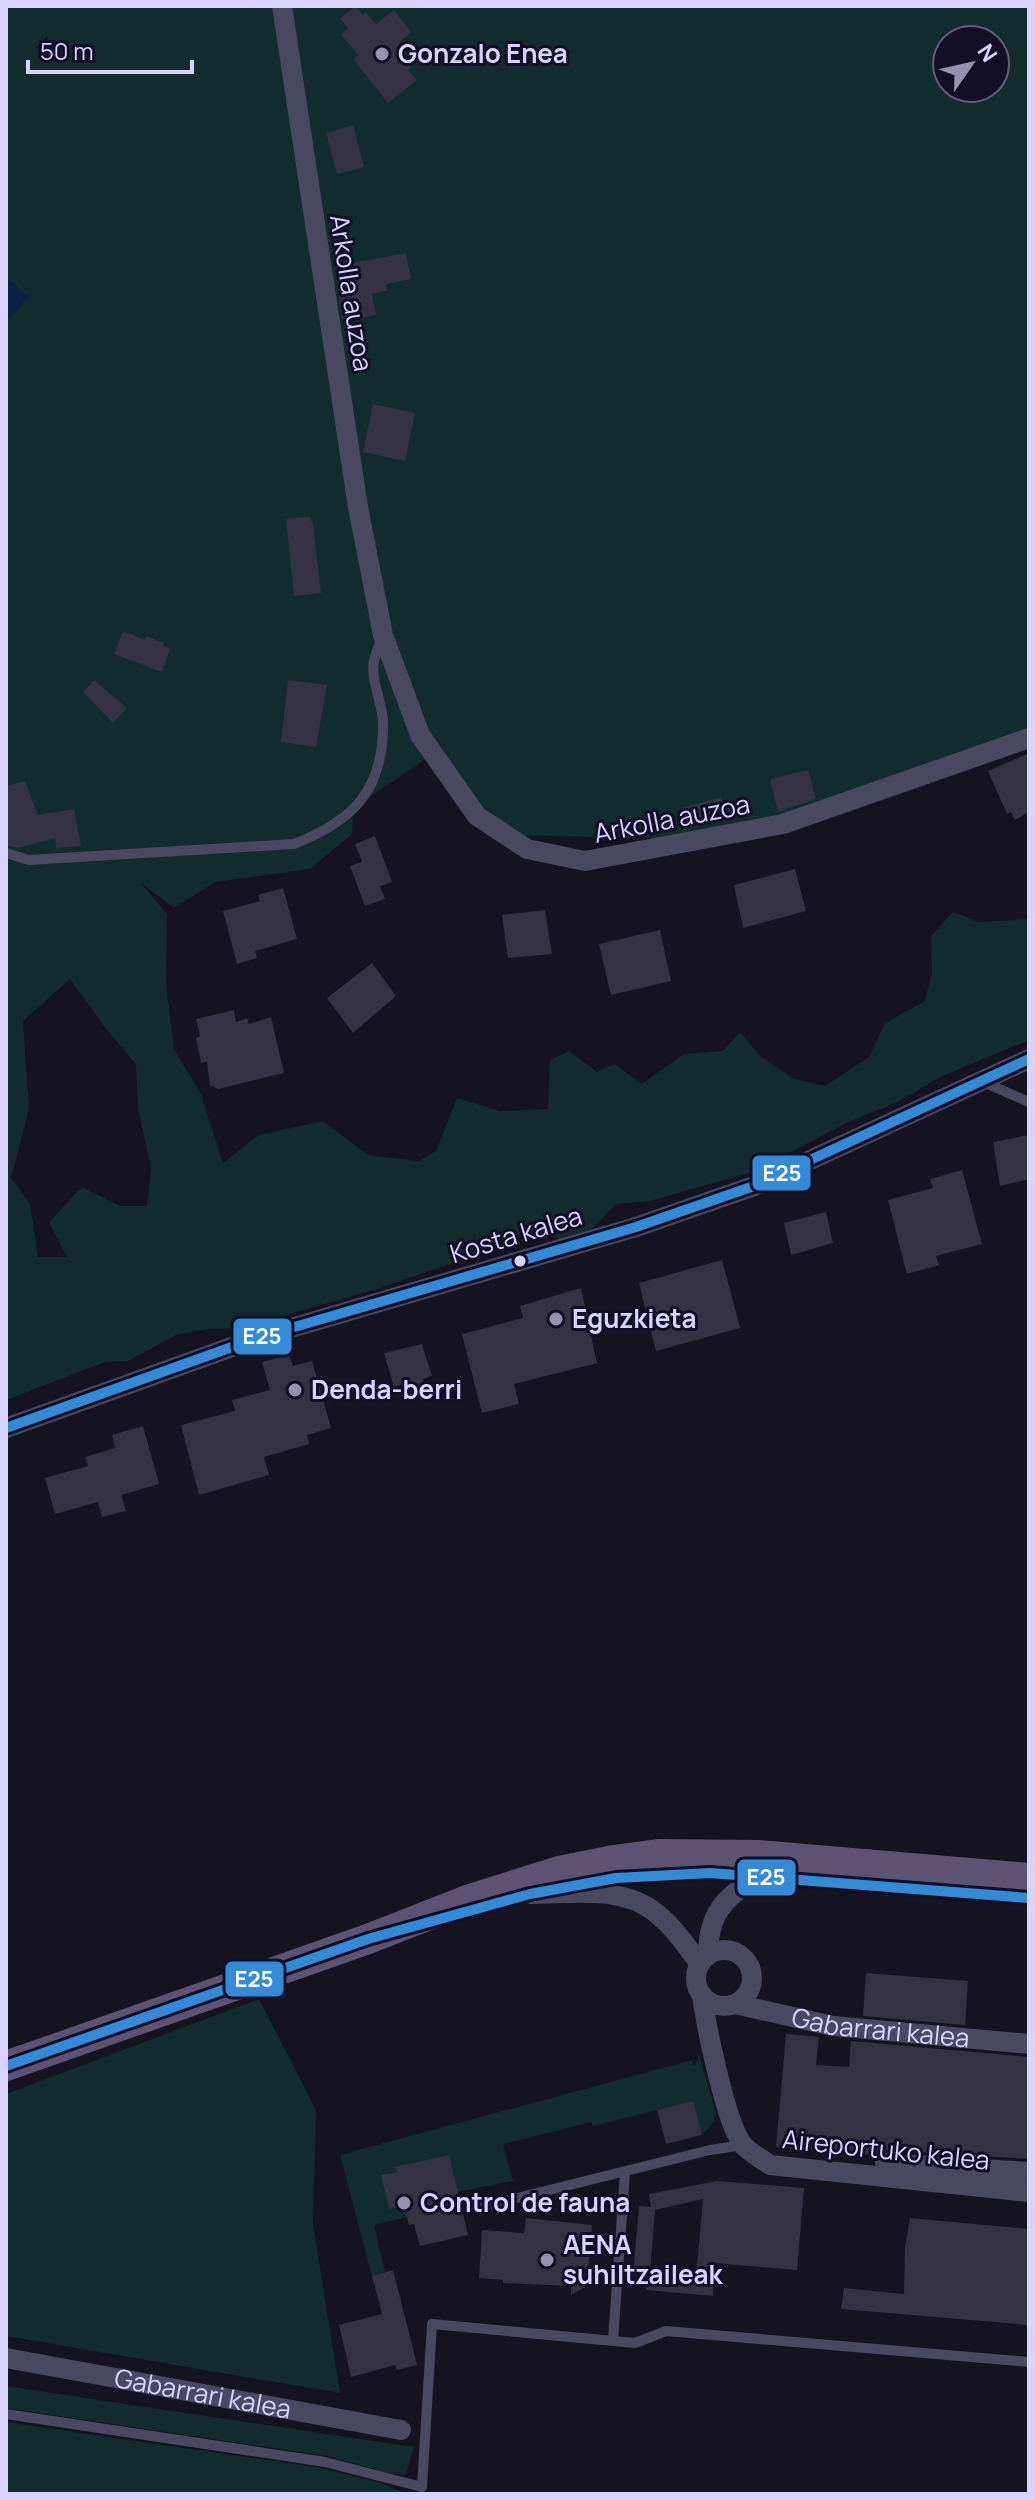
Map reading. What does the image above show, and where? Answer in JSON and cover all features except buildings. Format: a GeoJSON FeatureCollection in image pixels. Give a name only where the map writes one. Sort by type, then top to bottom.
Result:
{"type":"FeatureCollection","features":[{"type":"Feature","properties":{"kind":"main road"},"geometry":{"type":"LineString","coordinates":[[6,2066],[368,1939],[470,1899],[559,1871],[614,1860],[658,1854],[709,1853],[1029,1878]]}},
{"type":"Feature","properties":{"kind":"main road"},"geometry":{"type":"LineString","coordinates":[[757,1876],[780,1868],[857,1873],[881,1865]]}},
{"type":"Feature","properties":{"kind":"main road"},"geometry":{"type":"LineString","coordinates":[[368,1939],[530,1894],[616,1878],[659,1874],[757,1876],[1029,1898]]}},
{"type":"Feature","properties":{"kind":"street","name":"Arkolla auzoa"},"geometry":{"type":"LineString","coordinates":[[282,6],[351,461],[383,635],[420,735],[477,816],[527,849],[585,861],[783,824],[1029,738]]}},
{"type":"Feature","properties":{"kind":"street","name":"Kosta kalea"},"geometry":{"type":"LineString","coordinates":[[6,1428],[257,1338],[636,1227],[754,1186],[1029,1059]]}},
{"type":"Feature","properties":{"kind":"street"},"geometry":{"type":"LineString","coordinates":[[702,1995],[697,1985],[714,1916],[737,1890],[757,1876]]}},
{"type":"Feature","properties":{"kind":"street"},"geometry":{"type":"LineString","coordinates":[[530,1894],[596,1893],[634,1900],[654,1911],[704,1960]]}},
{"type":"Feature","properties":{"kind":"street"},"geometry":{"type":"LineString","coordinates":[[704,1960],[714,1952],[730,1951],[744,1958],[749,1965],[751,1988],[735,2004]]}},
{"type":"Feature","properties":{"kind":"street","name":"Gabarrari kalea"},"geometry":{"type":"LineString","coordinates":[[702,1995],[718,2006],[735,2004],[833,2026],[1029,2044]]}},
{"type":"Feature","properties":{"kind":"street","name":"Aireportuko kalea"},"geometry":{"type":"LineString","coordinates":[[702,1995],[708,2034],[734,2130],[743,2145],[770,2165],[1029,2192]]}},
{"type":"Feature","properties":{"kind":"street","name":"Aireportuko kalea"},"geometry":{"type":"LineString","coordinates":[[743,2145],[773,2155],[1029,2172]]}},
{"type":"Feature","properties":{"kind":"street","name":"Gabarrari kalea"},"geometry":{"type":"LineString","coordinates":[[6,2358],[401,2430]]}},
{"type":"Feature","properties":{"kind":"lane","name":"Arkolla auzoa"},"geometry":{"type":"LineString","coordinates":[[6,853],[29,860],[294,844],[319,835],[361,804],[379,766],[383,722],[373,664],[383,635]]}},
{"type":"Feature","properties":{"kind":"lane"},"geometry":{"type":"LineString","coordinates":[[981,1082],[1029,1102]]}},
{"type":"Feature","properties":{"kind":"lane"},"geometry":{"type":"LineString","coordinates":[[481,2207],[710,2150],[743,2145]]}},
{"type":"Feature","properties":{"kind":"lane"},"geometry":{"type":"LineString","coordinates":[[613,2340],[625,2173]]}},
{"type":"Feature","properties":{"kind":"lane"},"geometry":{"type":"LineString","coordinates":[[6,2414],[325,2462],[422,2487],[432,2324],[635,2343],[666,2331],[1029,2362]]}},
{"type":"Feature","properties":{"kind":"green space"},"geometry":{"type":"Polygon","coordinates":[[[6,6],[1029,6],[1029,742],[783,825],[659,838],[508,835],[435,753],[353,808],[352,834],[310,869],[215,882],[174,908],[141,883],[167,914],[166,984],[174,1049],[201,1094],[223,1163],[259,1135],[323,1121],[368,1155],[419,1161],[436,1151],[457,1098],[500,1111],[548,1109],[550,1060],[569,1051],[597,1072],[614,1064],[642,1084],[684,1054],[723,1051],[740,1032],[760,1056],[794,1079],[825,1086],[869,1057],[885,1023],[925,1001],[932,972],[931,936],[953,912],[978,922],[1029,919],[1029,1040],[940,1077],[898,1102],[851,1121],[752,1172],[650,1201],[616,1204],[576,1245],[544,1234],[511,1235],[465,1259],[380,1288],[242,1328],[207,1329],[176,1335],[128,1361],[105,1362],[6,1400],[6,6]],[[70,979],[23,1021],[29,1109],[11,1178],[30,1204],[38,1257],[67,1257],[49,1222],[82,1187],[120,1206],[147,1206],[151,1169],[138,1108],[136,1064],[70,979]]]}},
{"type":"Feature","properties":{"kind":"green space"},"geometry":{"type":"Polygon","coordinates":[[[259,1999],[316,2110],[313,2224],[340,2393],[6,2336],[6,2094],[259,1999]]]}},
{"type":"Feature","properties":{"kind":"green space"},"geometry":{"type":"Polygon","coordinates":[[[698,2051],[716,2113],[714,2122],[702,2135],[657,2110],[593,2126],[591,2122],[503,2144],[513,2181],[457,2192],[396,2168],[397,2172],[382,2175],[389,2208],[404,2205],[407,2217],[374,2225],[385,2272],[372,2276],[340,2155],[692,2060],[694,2066],[698,2051]]]}},
{"type":"Feature","properties":{"kind":"green space"},"geometry":{"type":"Polygon","coordinates":[[[6,2386],[414,2447],[406,2475],[388,2473],[327,2456],[6,2408],[6,2386]]]}},
{"type":"Feature","properties":{"kind":"green space"},"geometry":{"type":"Polygon","coordinates":[[[6,2422],[322,2468],[381,2483],[406,2494],[6,2494],[6,2422]]]}},
{"type":"Feature","properties":{"kind":"water"},"geometry":{"type":"Polygon","coordinates":[[[6,277],[28,296],[6,323],[6,277]]]}},
{"type":"Feature","properties":{"kind":"transit line","name":"E25"},"geometry":{"type":"LineString","coordinates":[[6,1428],[257,1338],[636,1227],[754,1186],[1029,1059]]}},
{"type":"Feature","properties":{"kind":"transit line","name":"E25"},"geometry":{"type":"LineString","coordinates":[[6,2066],[368,1939],[530,1894],[616,1878],[710,1873],[1029,1898]]}},
{"type":"Feature","properties":{"kind":"place","name":"Gonzalo Enea"},"geometry":{"type":"Point","coordinates":[382,54]}},
{"type":"Feature","properties":{"kind":"place","name":"Eguzkieta"},"geometry":{"type":"Point","coordinates":[556,1319]}},
{"type":"Feature","properties":{"kind":"place","name":"Denda-berri"},"geometry":{"type":"Point","coordinates":[295,1390]}},
{"type":"Feature","properties":{"kind":"place","name":"Control de fauna"},"geometry":{"type":"Point","coordinates":[404,2203]}},
{"type":"Feature","properties":{"kind":"place","name":"AENA suhiltzaileak"},"geometry":{"type":"Point","coordinates":[547,2260]}}]}
